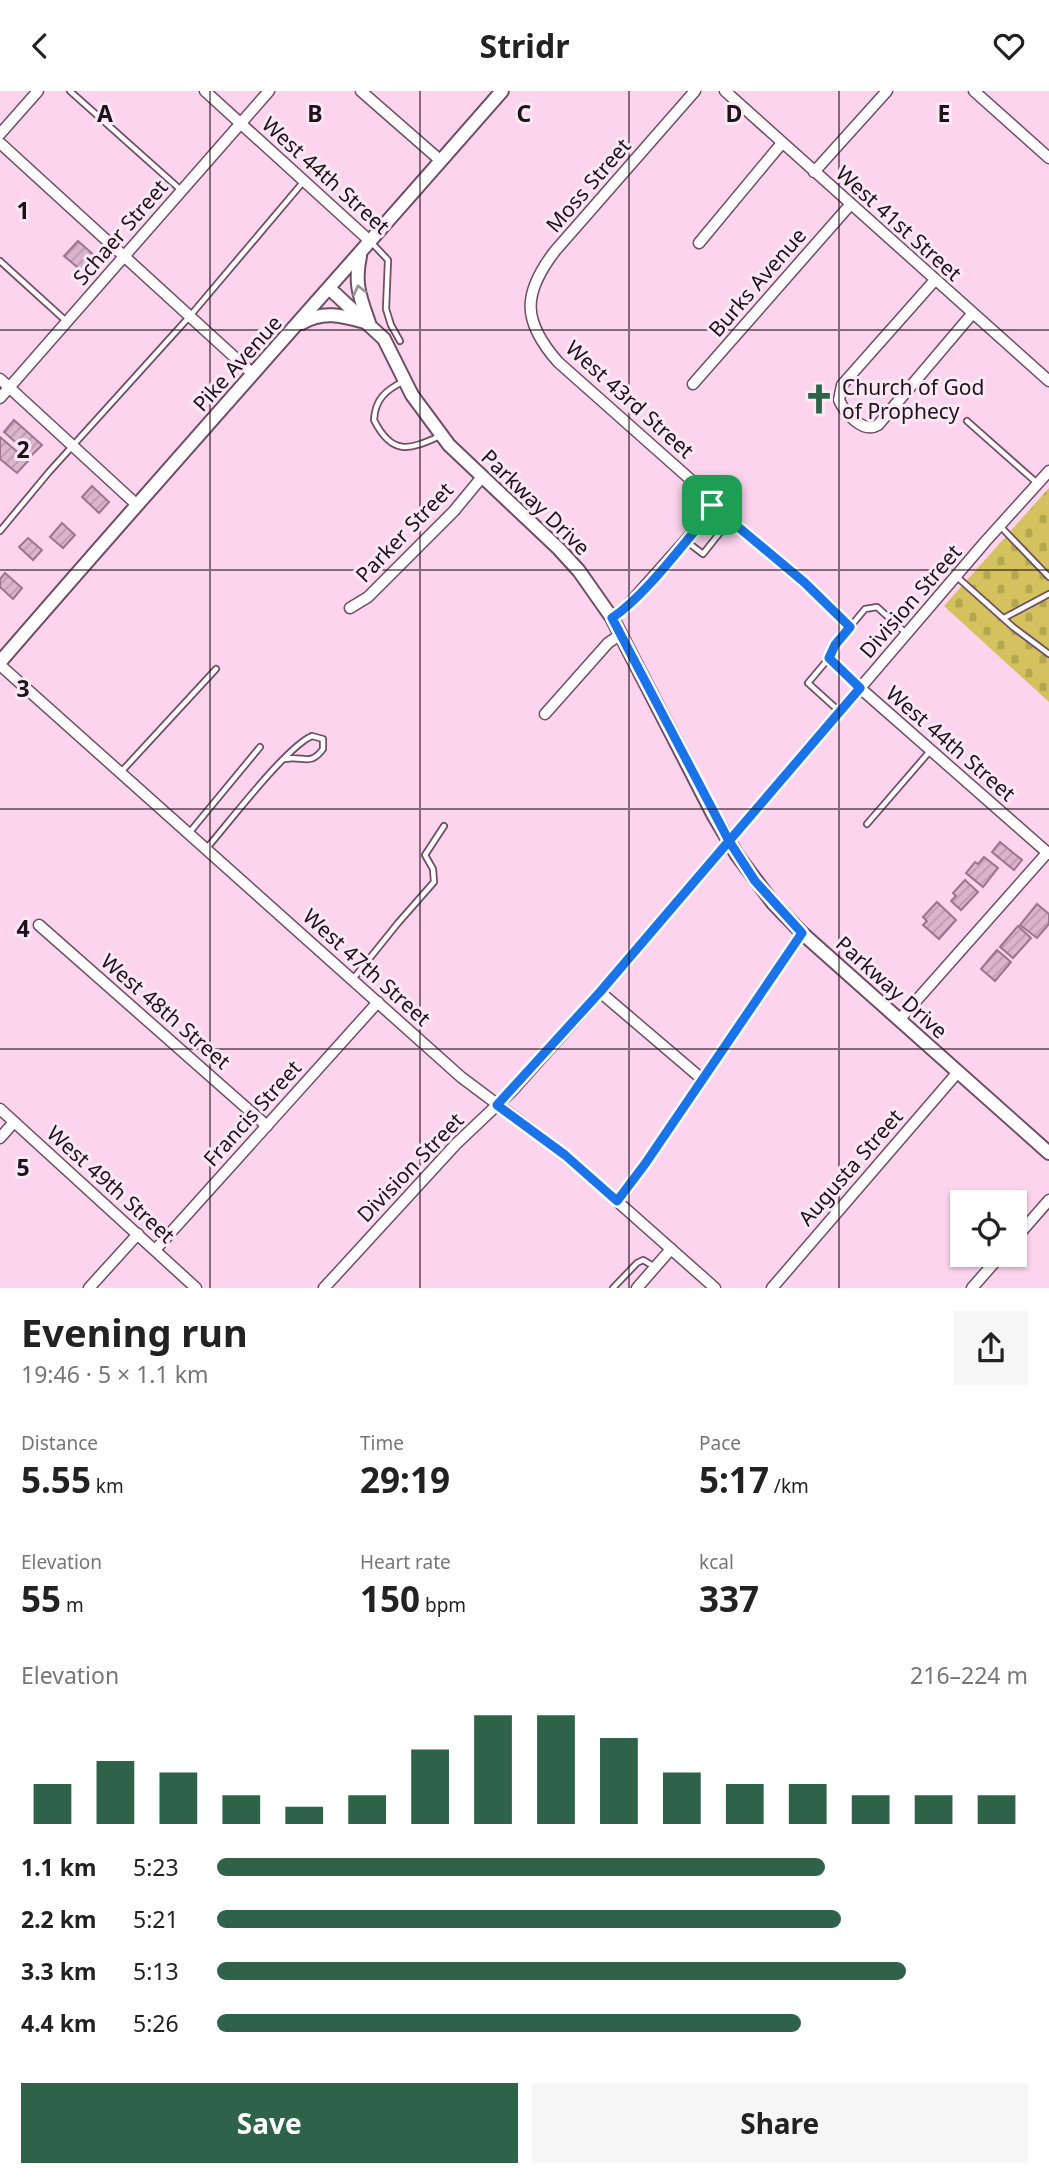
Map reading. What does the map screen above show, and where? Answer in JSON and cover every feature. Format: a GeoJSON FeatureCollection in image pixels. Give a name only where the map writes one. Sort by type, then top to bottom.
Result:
{"type":"FeatureCollection","features":[{"type":"Feature","properties":{"kind":"street"},"geometry":{"type":"LineString","coordinates":[[0,134],[38,91]]}},
{"type":"Feature","properties":{"kind":"street","name":"West 44th Street"},"geometry":{"type":"LineString","coordinates":[[205,91],[371,242]]}},
{"type":"Feature","properties":{"kind":"street","name":"Schaer Street"},"geometry":{"type":"LineString","coordinates":[[0,398],[269,91]]}},
{"type":"Feature","properties":{"kind":"street"},"geometry":{"type":"LineString","coordinates":[[361,91],[441,161]]}},
{"type":"Feature","properties":{"kind":"street","name":"Pike Avenue"},"geometry":{"type":"LineString","coordinates":[[0,664],[136,504],[330,289],[502,91]]}},
{"type":"Feature","properties":{"kind":"street","name":"Moss Street"},"geometry":{"type":"LineString","coordinates":[[530,315],[534,288],[548,260],[695,91]]}},
{"type":"Feature","properties":{"kind":"street","name":"West 41st Street"},"geometry":{"type":"LineString","coordinates":[[726,91],[1049,381]]}},
{"type":"Feature","properties":{"kind":"street"},"geometry":{"type":"LineString","coordinates":[[814,172],[887,91]]}},
{"type":"Feature","properties":{"kind":"street"},"geometry":{"type":"LineString","coordinates":[[974,91],[1047,153]]}},
{"type":"Feature","properties":{"kind":"street"},"geometry":{"type":"LineString","coordinates":[[0,143],[253,374]]}},
{"type":"Feature","properties":{"kind":"street"},"geometry":{"type":"LineString","coordinates":[[699,243],[782,143]]}},
{"type":"Feature","properties":{"kind":"street","name":"Burks Avenue"},"geometry":{"type":"LineString","coordinates":[[692,384],[850,205]]}},
{"type":"Feature","properties":{"kind":"street","name":"Parkway Drive"},"geometry":{"type":"LineString","coordinates":[[360,255],[356,275],[357,289],[369,324]]}},
{"type":"Feature","properties":{"kind":"street"},"geometry":{"type":"LineString","coordinates":[[935,280],[842,385],[839,400],[847,411],[866,428],[878,425],[972,314]]}},
{"type":"Feature","properties":{"kind":"street","name":"Parkway Drive"},"geometry":{"type":"LineString","coordinates":[[330,289],[384,339],[404,381],[441,436],[579,571],[612,618],[729,841],[755,881],[802,933],[1049,1153]]}},
{"type":"Feature","properties":{"kind":"street"},"geometry":{"type":"LineString","coordinates":[[293,330],[310,318],[327,314],[369,324]]}},
{"type":"Feature","properties":{"kind":"street","name":"West 43rd Street"},"geometry":{"type":"LineString","coordinates":[[530,315],[537,335],[558,362],[709,496],[712,505]]}},
{"type":"Feature","properties":{"kind":"street"},"geometry":{"type":"LineString","coordinates":[[0,379],[136,504]]}},
{"type":"Feature","properties":{"kind":"street","name":"Division Street"},"geometry":{"type":"LineString","coordinates":[[324,1288],[600,992],[1049,471]]}},
{"type":"Feature","properties":{"kind":"street","name":"Parker Street"},"geometry":{"type":"LineString","coordinates":[[350,608],[368,597],[454,511],[482,477]]}},
{"type":"Feature","properties":{"kind":"street"},"geometry":{"type":"LineString","coordinates":[[612,618],[627,606],[709,514],[712,505]]}},
{"type":"Feature","properties":{"kind":"street"},"geometry":{"type":"LineString","coordinates":[[545,713],[608,643],[621,634]]}},
{"type":"Feature","properties":{"kind":"street","name":"West 47th Street"},"geometry":{"type":"LineString","coordinates":[[0,664],[461,1077],[565,1155],[715,1288]]}},
{"type":"Feature","properties":{"kind":"street","name":"West 44th Street"},"geometry":{"type":"LineString","coordinates":[[860,688],[1048,853]]}},
{"type":"Feature","properties":{"kind":"street"},"geometry":{"type":"LineString","coordinates":[[900,1019],[1048,853]]}},
{"type":"Feature","properties":{"kind":"street","name":"West 48th Street"},"geometry":{"type":"LineString","coordinates":[[39,925],[267,1126]]}},
{"type":"Feature","properties":{"kind":"street"},"geometry":{"type":"LineString","coordinates":[[617,1201],[802,933]]}},
{"type":"Feature","properties":{"kind":"street"},"geometry":{"type":"LineString","coordinates":[[600,992],[702,1079]]}},
{"type":"Feature","properties":{"kind":"street","name":"Francis Street"},"geometry":{"type":"LineString","coordinates":[[155,1250],[378,1002]]}},
{"type":"Feature","properties":{"kind":"street","name":"Augusta Street"},"geometry":{"type":"LineString","coordinates":[[772,1288],[958,1072]]}},
{"type":"Feature","properties":{"kind":"street","name":"West 49th Street"},"geometry":{"type":"LineString","coordinates":[[0,1109],[197,1288]]}},
{"type":"Feature","properties":{"kind":"street"},"geometry":{"type":"LineString","coordinates":[[0,1138],[14,1122]]}},
{"type":"Feature","properties":{"kind":"street"},"geometry":{"type":"LineString","coordinates":[[1027,1225],[1049,1200]]}},
{"type":"Feature","properties":{"kind":"street"},"geometry":{"type":"LineString","coordinates":[[89,1288],[138,1234]]}},
{"type":"Feature","properties":{"kind":"street"},"geometry":{"type":"LineString","coordinates":[[637,1288],[671,1249]]}},
{"type":"Feature","properties":{"kind":"street"},"geometry":{"type":"LineString","coordinates":[[972,1288],[990,1267]]}},
{"type":"Feature","properties":{"kind":"lane"},"geometry":{"type":"LineString","coordinates":[[70,91],[182,191]]}},
{"type":"Feature","properties":{"kind":"lane"},"geometry":{"type":"LineString","coordinates":[[0,531],[190,316],[304,181]]}},
{"type":"Feature","properties":{"kind":"lane","name":"West 44th Street"},"geometry":{"type":"LineString","coordinates":[[371,242],[388,260],[386,309],[400,341]]}},
{"type":"Feature","properties":{"kind":"lane"},"geometry":{"type":"LineString","coordinates":[[0,261],[67,322]]}},
{"type":"Feature","properties":{"kind":"lane"},"geometry":{"type":"LineString","coordinates":[[404,381],[386,390],[379,399],[374,420],[378,429],[399,446],[408,449],[441,436]]}},
{"type":"Feature","properties":{"kind":"lane"},"geometry":{"type":"LineString","coordinates":[[967,421],[1038,484]]}},
{"type":"Feature","properties":{"kind":"lane"},"geometry":{"type":"LineString","coordinates":[[712,505],[804,582],[850,627]]}},
{"type":"Feature","properties":{"kind":"lane"},"geometry":{"type":"LineString","coordinates":[[685,541],[703,554],[730,520]]}},
{"type":"Feature","properties":{"kind":"lane"},"geometry":{"type":"LineString","coordinates":[[1001,526],[1049,577]]}},
{"type":"Feature","properties":{"kind":"lane"},"geometry":{"type":"LineString","coordinates":[[956,576],[1049,654]]}},
{"type":"Feature","properties":{"kind":"lane"},"geometry":{"type":"LineString","coordinates":[[1004,618],[1049,594]]}},
{"type":"Feature","properties":{"kind":"lane"},"geometry":{"type":"LineString","coordinates":[[840,711],[808,683],[865,609],[877,607],[907,634]]}},
{"type":"Feature","properties":{"kind":"lane"},"geometry":{"type":"LineString","coordinates":[[829,658],[860,688]]}},
{"type":"Feature","properties":{"kind":"lane"},"geometry":{"type":"LineString","coordinates":[[120,772],[216,669]]}},
{"type":"Feature","properties":{"kind":"lane"},"geometry":{"type":"LineString","coordinates":[[206,849],[285,759],[308,738],[318,736],[323,739],[323,749],[316,758],[285,759]]}},
{"type":"Feature","properties":{"kind":"lane"},"geometry":{"type":"LineString","coordinates":[[188,834],[260,747]]}},
{"type":"Feature","properties":{"kind":"lane"},"geometry":{"type":"LineString","coordinates":[[867,824],[931,750]]}},
{"type":"Feature","properties":{"kind":"lane"},"geometry":{"type":"LineString","coordinates":[[352,980],[434,882],[433,869],[425,855],[443,826]]}},
{"type":"Feature","properties":{"kind":"lane"},"geometry":{"type":"LineString","coordinates":[[613,1288],[643,1260],[656,1267]]}},
{"type":"Feature","properties":{"kind":"green space"},"geometry":{"type":"Polygon","coordinates":[[[1049,488],[1049,702],[944,606],[1049,488]]]}},
{"type":"Feature","properties":{"kind":"building"},"geometry":{"type":"Polygon","coordinates":[[[78,241],[95,256],[82,271],[64,256],[78,241]]]}},
{"type":"Feature","properties":{"kind":"building"},"geometry":{"type":"Polygon","coordinates":[[[14,420],[42,445],[31,456],[4,432],[14,420]]]}},
{"type":"Feature","properties":{"kind":"building"},"geometry":{"type":"Polygon","coordinates":[[[0,437],[28,461],[17,473],[0,459],[0,437]]]}},
{"type":"Feature","properties":{"kind":"building"},"geometry":{"type":"Polygon","coordinates":[[[92,486],[109,502],[99,513],[82,497],[92,486]]]}},
{"type":"Feature","properties":{"kind":"building"},"geometry":{"type":"Polygon","coordinates":[[[62,523],[75,535],[63,548],[50,537],[62,523]]]}},
{"type":"Feature","properties":{"kind":"building"},"geometry":{"type":"Polygon","coordinates":[[[28,538],[42,550],[33,560],[19,547],[28,538]]]}},
{"type":"Feature","properties":{"kind":"building"},"geometry":{"type":"Polygon","coordinates":[[[5,573],[22,588],[13,599],[0,587],[0,579],[5,573]]]}},
{"type":"Feature","properties":{"kind":"building"},"geometry":{"type":"Polygon","coordinates":[[[1000,842],[1022,860],[1014,870],[992,852],[1000,842]]]}},
{"type":"Feature","properties":{"kind":"building"},"geometry":{"type":"Polygon","coordinates":[[[984,857],[998,868],[983,887],[966,873],[975,862],[978,864],[984,857]]]}},
{"type":"Feature","properties":{"kind":"building"},"geometry":{"type":"Polygon","coordinates":[[[965,880],[978,892],[961,910],[951,901],[956,896],[953,893],[965,880]]]}},
{"type":"Feature","properties":{"kind":"building"},"geometry":{"type":"Polygon","coordinates":[[[937,902],[956,920],[939,939],[923,925],[927,921],[923,917],[937,902]]]}},
{"type":"Feature","properties":{"kind":"building"},"geometry":{"type":"Polygon","coordinates":[[[1037,904],[1049,914],[1049,924],[1037,938],[1020,925],[1037,904]]]}},
{"type":"Feature","properties":{"kind":"building"},"geometry":{"type":"Polygon","coordinates":[[[1018,926],[1031,938],[1013,958],[1000,947],[1018,926]]]}},
{"type":"Feature","properties":{"kind":"building"},"geometry":{"type":"Polygon","coordinates":[[[997,950],[1011,962],[995,981],[981,969],[997,950]]]}},
{"type":"Feature","properties":{"kind":"place","name":"Church of God of Prophecy"},"geometry":{"type":"Point","coordinates":[819,399]}},
{"type":"Feature","properties":{"kind":"route"},"geometry":{"type":"LineString","coordinates":[[712,505],[709,514],[642,590],[612,618],[729,841],[600,992],[497,1105],[565,1155],[617,1201],[802,933],[755,881],[729,841],[860,688],[829,658],[835,645],[850,627],[804,582],[712,505]]}}]}
